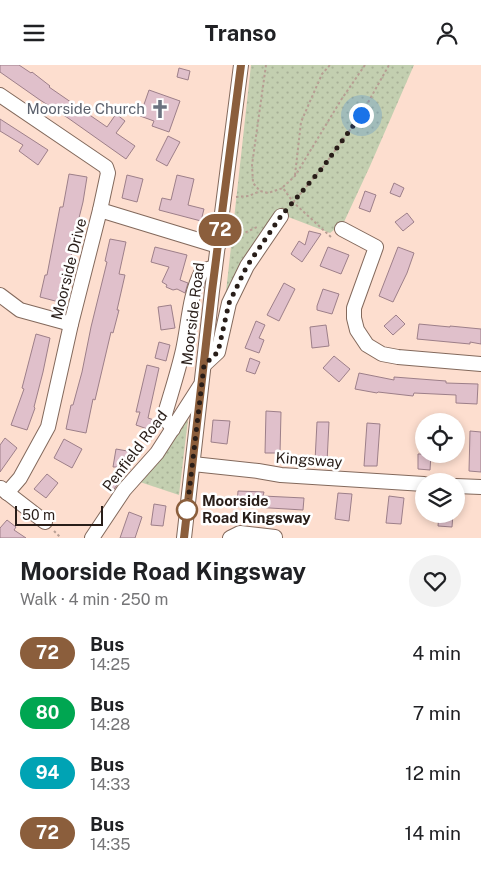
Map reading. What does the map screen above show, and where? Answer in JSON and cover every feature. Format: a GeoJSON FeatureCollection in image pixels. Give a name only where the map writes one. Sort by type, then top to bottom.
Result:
{"type":"FeatureCollection","features":[{"type":"Feature","properties":{"kind":"street","name":"Moorside Road"},"geometry":{"type":"LineString","coordinates":[[184,538],[215,267],[241,65]]}},
{"type":"Feature","properties":{"kind":"street","name":"Moorside Drive"},"geometry":{"type":"LineString","coordinates":[[0,95],[106,167],[108,173],[71,323],[48,427],[20,478],[3,490]]}},
{"type":"Feature","properties":{"kind":"street"},"geometry":{"type":"LineString","coordinates":[[100,210],[218,245]]}},
{"type":"Feature","properties":{"kind":"street"},"geometry":{"type":"LineString","coordinates":[[218,352],[229,303],[247,266],[281,216]]}},
{"type":"Feature","properties":{"kind":"street"},"geometry":{"type":"LineString","coordinates":[[342,229],[376,247],[354,308],[357,330],[367,345],[382,354],[398,357],[481,364]]}},
{"type":"Feature","properties":{"kind":"street"},"geometry":{"type":"LineString","coordinates":[[173,429],[165,418],[165,414],[178,372],[195,284],[202,271],[215,267]]}},
{"type":"Feature","properties":{"kind":"street"},"geometry":{"type":"LineString","coordinates":[[0,295],[20,310],[71,323]]}},
{"type":"Feature","properties":{"kind":"street"},"geometry":{"type":"LineString","coordinates":[[204,365],[228,342],[234,321]]}},
{"type":"Feature","properties":{"kind":"street","name":"Penfield Road"},"geometry":{"type":"LineString","coordinates":[[92,538],[124,490],[157,453],[202,383]]}},
{"type":"Feature","properties":{"kind":"street","name":"Kingsway"},"geometry":{"type":"LineString","coordinates":[[193,464],[281,475],[415,483]]}},
{"type":"Feature","properties":{"kind":"street"},"geometry":{"type":"LineString","coordinates":[[465,486],[481,487]]}},
{"type":"Feature","properties":{"kind":"street"},"geometry":{"type":"LineString","coordinates":[[3,490],[45,522]]}},
{"type":"Feature","properties":{"kind":"street"},"geometry":{"type":"LineString","coordinates":[[230,538],[240,533],[275,537]]}},
{"type":"Feature","properties":{"kind":"path"},"geometry":{"type":"LineString","coordinates":[[266,65],[252,165],[253,183],[260,191],[268,193],[282,188],[294,176],[365,65]]}},
{"type":"Feature","properties":{"kind":"path"},"geometry":{"type":"LineString","coordinates":[[294,176],[301,122],[322,74],[330,65]]}},
{"type":"Feature","properties":{"kind":"path"},"geometry":{"type":"LineString","coordinates":[[218,245],[281,216],[323,167],[361,115],[389,65]]}},
{"type":"Feature","properties":{"kind":"path"},"geometry":{"type":"LineString","coordinates":[[282,188],[293,203],[331,237],[342,229]]}},
{"type":"Feature","properties":{"kind":"path"},"geometry":{"type":"LineString","coordinates":[[224,198],[250,196],[260,191]]}},
{"type":"Feature","properties":{"kind":"green space"},"geometry":{"type":"Polygon","coordinates":[[[251,65],[414,65],[344,222],[330,233],[278,213],[244,259],[226,292],[251,65]]]}},
{"type":"Feature","properties":{"kind":"green space"},"geometry":{"type":"Polygon","coordinates":[[[189,411],[179,495],[140,482],[189,411]]]}},
{"type":"Feature","properties":{"kind":"building"},"geometry":{"type":"Polygon","coordinates":[[[0,65],[19,65],[32,72],[49,87],[107,127],[116,114],[125,121],[116,133],[135,146],[126,159],[0,72],[0,65]]]}},
{"type":"Feature","properties":{"kind":"building"},"geometry":{"type":"Polygon","coordinates":[[[179,68],[190,71],[188,80],[177,77],[179,68]]]}},
{"type":"Feature","properties":{"kind":"building","name":"Moorside Church"},"geometry":{"type":"Polygon","coordinates":[[[149,90],[180,101],[169,132],[152,126],[154,121],[140,116],[149,90]]]}},
{"type":"Feature","properties":{"kind":"building"},"geometry":{"type":"Polygon","coordinates":[[[0,119],[48,150],[38,165],[19,151],[23,145],[0,131],[0,119]]]}},
{"type":"Feature","properties":{"kind":"building"},"geometry":{"type":"Polygon","coordinates":[[[168,136],[180,142],[167,166],[156,160],[168,136]]]}},
{"type":"Feature","properties":{"kind":"building"},"geometry":{"type":"Polygon","coordinates":[[[69,174],[87,177],[69,268],[67,267],[59,302],[40,297],[45,275],[47,275],[60,207],[63,207],[69,174]]]}},
{"type":"Feature","properties":{"kind":"building"},"geometry":{"type":"Polygon","coordinates":[[[127,175],[143,179],[137,202],[122,198],[127,175]]]}},
{"type":"Feature","properties":{"kind":"building"},"geometry":{"type":"Polygon","coordinates":[[[177,175],[194,179],[188,205],[204,209],[201,221],[159,210],[162,198],[171,200],[177,175]]]}},
{"type":"Feature","properties":{"kind":"building"},"geometry":{"type":"Polygon","coordinates":[[[394,183],[404,188],[400,197],[390,193],[394,183]]]}},
{"type":"Feature","properties":{"kind":"building"},"geometry":{"type":"Polygon","coordinates":[[[365,191],[376,195],[370,212],[359,208],[365,191]]]}},
{"type":"Feature","properties":{"kind":"building"},"geometry":{"type":"Polygon","coordinates":[[[407,213],[414,222],[403,231],[395,222],[407,213]]]}},
{"type":"Feature","properties":{"kind":"building"},"geometry":{"type":"Polygon","coordinates":[[[309,231],[321,234],[302,262],[291,254],[299,241],[305,245],[309,231]]]}},
{"type":"Feature","properties":{"kind":"building"},"geometry":{"type":"Polygon","coordinates":[[[110,239],[126,242],[119,274],[125,275],[117,310],[119,310],[113,333],[111,332],[95,400],[93,399],[86,433],[66,429],[71,405],[73,405],[82,372],[107,262],[105,261],[110,239]]]}},
{"type":"Feature","properties":{"kind":"building"},"geometry":{"type":"Polygon","coordinates":[[[155,247],[187,255],[180,280],[188,283],[185,293],[166,287],[167,285],[162,282],[169,267],[151,262],[155,247]]]}},
{"type":"Feature","properties":{"kind":"building"},"geometry":{"type":"Polygon","coordinates":[[[328,247],[349,255],[341,274],[320,266],[328,247]]]}},
{"type":"Feature","properties":{"kind":"building"},"geometry":{"type":"Polygon","coordinates":[[[398,247],[414,253],[393,302],[379,296],[398,247]]]}},
{"type":"Feature","properties":{"kind":"building"},"geometry":{"type":"Polygon","coordinates":[[[284,283],[295,289],[279,321],[267,315],[284,283]]]}},
{"type":"Feature","properties":{"kind":"building"},"geometry":{"type":"Polygon","coordinates":[[[323,289],[339,294],[332,314],[317,310],[323,289]]]}},
{"type":"Feature","properties":{"kind":"building"},"geometry":{"type":"Polygon","coordinates":[[[171,305],[175,328],[161,330],[158,307],[171,305]]]}},
{"type":"Feature","properties":{"kind":"building"},"geometry":{"type":"Polygon","coordinates":[[[396,315],[405,324],[393,335],[384,326],[396,315]]]}},
{"type":"Feature","properties":{"kind":"building"},"geometry":{"type":"Polygon","coordinates":[[[256,321],[265,325],[259,338],[264,340],[259,353],[245,348],[256,321]]]}},
{"type":"Feature","properties":{"kind":"building"},"geometry":{"type":"Polygon","coordinates":[[[419,324],[481,329],[481,344],[417,339],[419,324]]]}},
{"type":"Feature","properties":{"kind":"building"},"geometry":{"type":"Polygon","coordinates":[[[326,325],[329,346],[312,348],[310,327],[326,325]]]}},
{"type":"Feature","properties":{"kind":"building"},"geometry":{"type":"Polygon","coordinates":[[[36,334],[50,338],[35,408],[27,430],[11,425],[24,389],[22,388],[36,334]]]}},
{"type":"Feature","properties":{"kind":"building"},"geometry":{"type":"Polygon","coordinates":[[[159,342],[170,345],[166,361],[155,358],[159,342]]]}},
{"type":"Feature","properties":{"kind":"building"},"geometry":{"type":"Polygon","coordinates":[[[334,356],[350,369],[339,382],[323,368],[334,356]]]}},
{"type":"Feature","properties":{"kind":"building"},"geometry":{"type":"Polygon","coordinates":[[[250,358],[260,362],[255,374],[246,371],[250,358]]]}},
{"type":"Feature","properties":{"kind":"building"},"geometry":{"type":"Polygon","coordinates":[[[147,365],[159,368],[148,418],[157,421],[153,431],[136,425],[140,412],[136,412],[147,365]]]}},
{"type":"Feature","properties":{"kind":"building"},"geometry":{"type":"Polygon","coordinates":[[[359,373],[394,380],[394,377],[446,381],[446,383],[478,384],[477,404],[456,403],[456,395],[414,393],[413,396],[355,389],[359,373]]]}},
{"type":"Feature","properties":{"kind":"building"},"geometry":{"type":"Polygon","coordinates":[[[266,411],[281,412],[280,453],[265,453],[266,411]]]}},
{"type":"Feature","properties":{"kind":"building"},"geometry":{"type":"Polygon","coordinates":[[[213,420],[230,421],[227,444],[211,442],[213,420]]]}},
{"type":"Feature","properties":{"kind":"building"},"geometry":{"type":"Polygon","coordinates":[[[317,422],[329,422],[327,462],[315,461],[317,422]]]}},
{"type":"Feature","properties":{"kind":"building"},"geometry":{"type":"Polygon","coordinates":[[[367,423],[380,424],[377,466],[364,466],[367,423]]]}},
{"type":"Feature","properties":{"kind":"building"},"geometry":{"type":"Polygon","coordinates":[[[470,431],[481,432],[481,472],[469,471],[470,431]]]}},
{"type":"Feature","properties":{"kind":"building"},"geometry":{"type":"Polygon","coordinates":[[[5,438],[17,448],[0,472],[0,445],[5,438]]]}},
{"type":"Feature","properties":{"kind":"building"},"geometry":{"type":"Polygon","coordinates":[[[64,439],[82,449],[72,468],[54,458],[64,439]]]}},
{"type":"Feature","properties":{"kind":"building"},"geometry":{"type":"Polygon","coordinates":[[[116,449],[133,452],[130,470],[128,469],[112,492],[105,488],[117,467],[113,467],[116,449]]]}},
{"type":"Feature","properties":{"kind":"building"},"geometry":{"type":"Polygon","coordinates":[[[418,463],[430,463],[430,470],[418,469],[418,463]]]}},
{"type":"Feature","properties":{"kind":"building"},"geometry":{"type":"Polygon","coordinates":[[[47,474],[58,483],[46,498],[34,489],[47,474]]]}},
{"type":"Feature","properties":{"kind":"building"},"geometry":{"type":"Polygon","coordinates":[[[238,491],[264,492],[263,496],[304,498],[303,510],[237,506],[238,491]]]}},
{"type":"Feature","properties":{"kind":"building"},"geometry":{"type":"Polygon","coordinates":[[[338,493],[352,494],[349,521],[335,519],[338,493]]]}},
{"type":"Feature","properties":{"kind":"building"},"geometry":{"type":"Polygon","coordinates":[[[389,496],[404,498],[401,524],[386,523],[389,496]]]}},
{"type":"Feature","properties":{"kind":"building"},"geometry":{"type":"Polygon","coordinates":[[[154,504],[166,506],[163,526],[151,525],[154,504]]]}},
{"type":"Feature","properties":{"kind":"building"},"geometry":{"type":"Polygon","coordinates":[[[129,512],[142,517],[135,538],[120,538],[129,512]]]}},
{"type":"Feature","properties":{"kind":"building"},"geometry":{"type":"Polygon","coordinates":[[[7,520],[16,527],[14,530],[26,538],[0,538],[0,528],[7,520]]]}},
{"type":"Feature","properties":{"kind":"building"},"geometry":{"type":"Polygon","coordinates":[[[438,523],[452,523],[452,527],[438,526],[438,523]]]}},
{"type":"Feature","properties":{"kind":"bus line","name":"72"},"geometry":{"type":"LineString","coordinates":[[184,538],[212,291],[241,65]]}},
{"type":"Feature","properties":{"kind":"place","name":"Moorside Church"},"geometry":{"type":"Point","coordinates":[160,109]}},
{"type":"Feature","properties":{"kind":"place","name":"Moorside Road Kingsway"},"geometry":{"type":"Point","coordinates":[187,510]}},
{"type":"Feature","properties":{"kind":"route"},"geometry":{"type":"LineString","coordinates":[[187,510],[204,365],[218,352],[229,303],[247,266],[281,216],[323,167],[361,115]]}}]}
